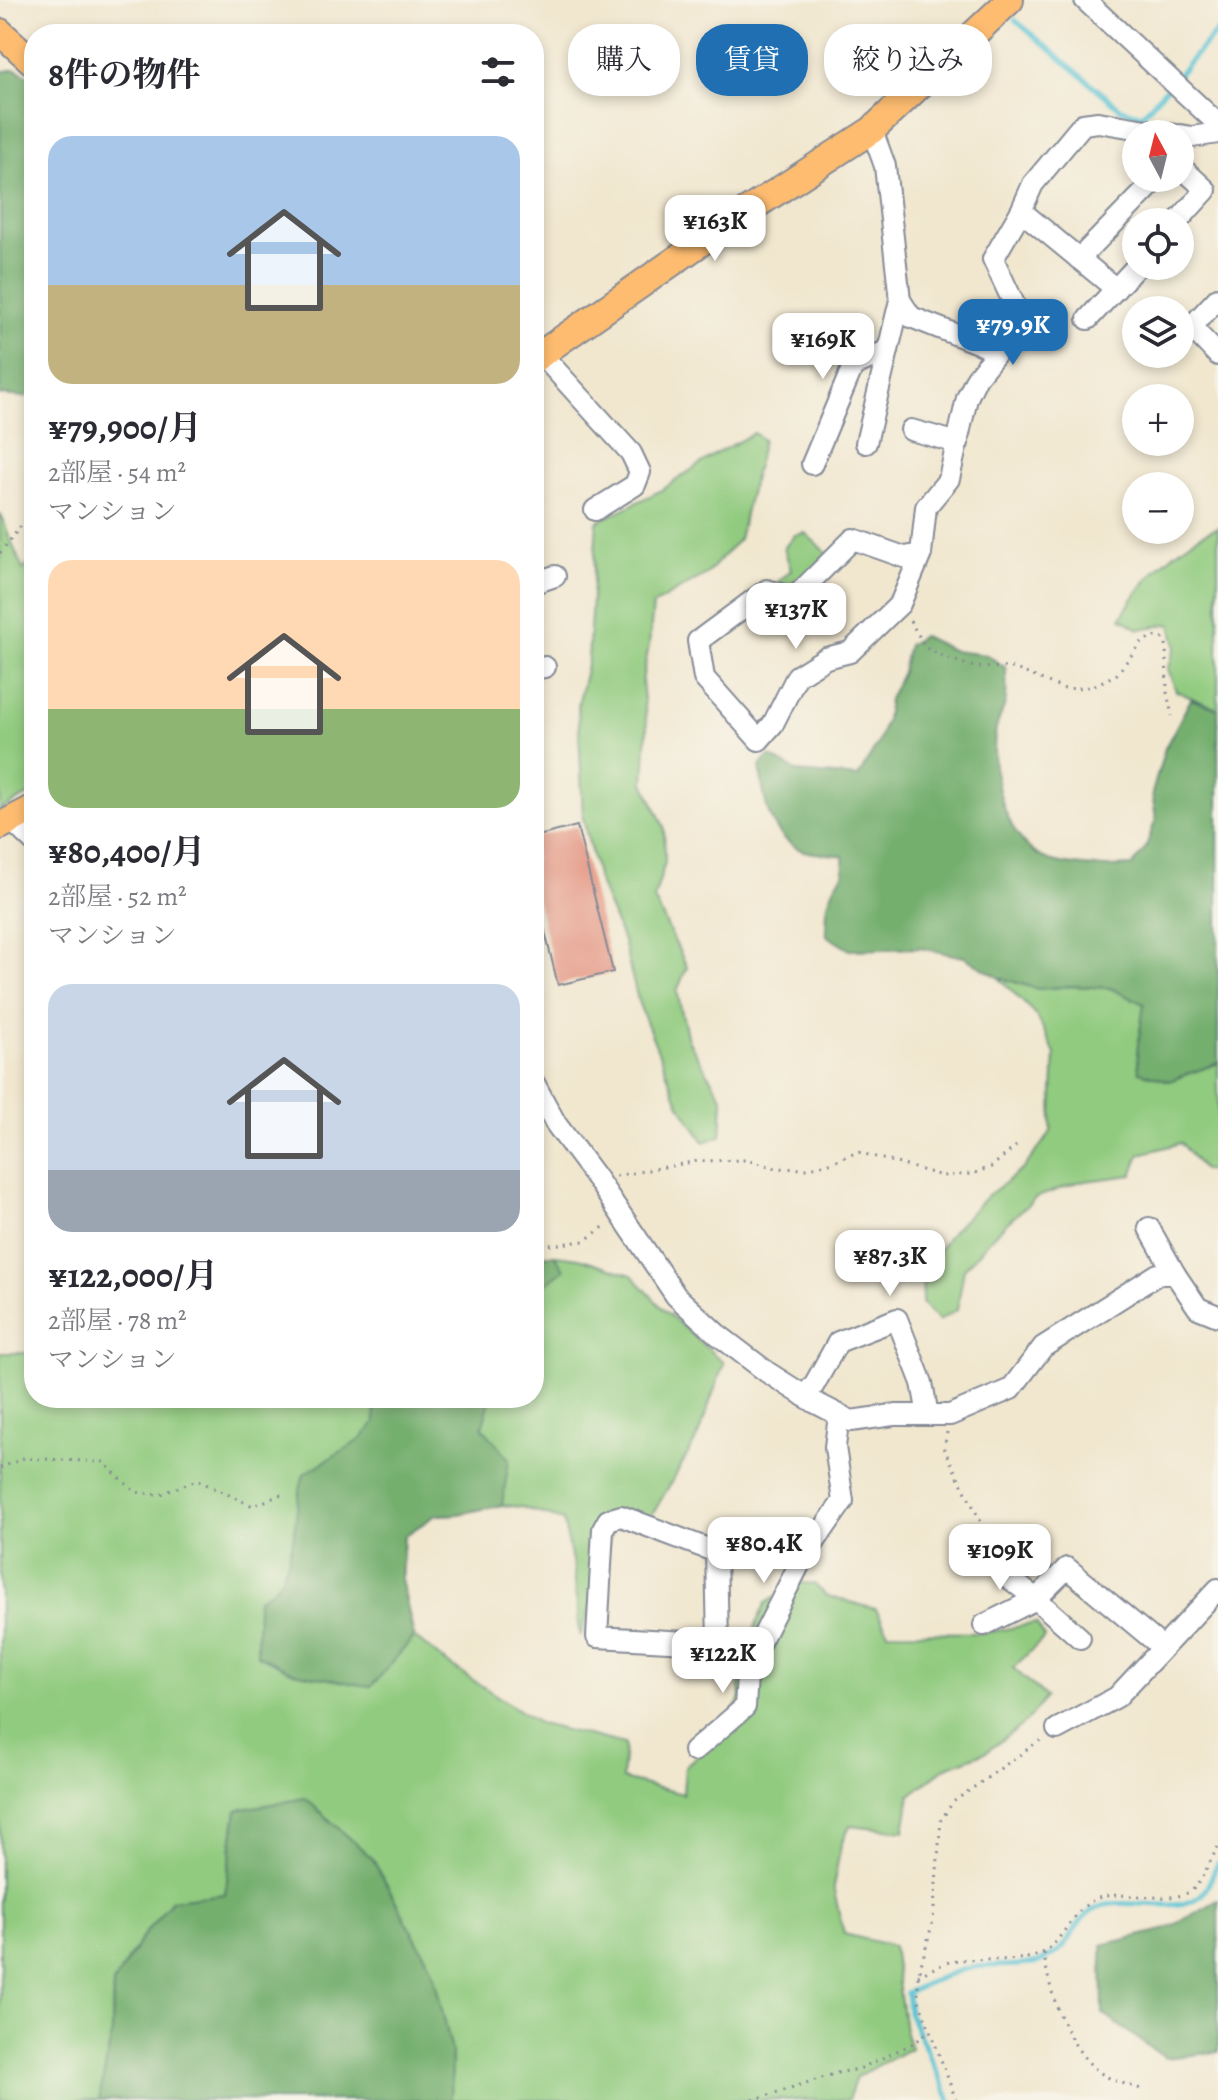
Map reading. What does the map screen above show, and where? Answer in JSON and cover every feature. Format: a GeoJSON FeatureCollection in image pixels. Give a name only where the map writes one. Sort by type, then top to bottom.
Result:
{"type":"FeatureCollection","features":[{"type":"Feature","properties":{"kind":"main road"},"geometry":{"type":"LineString","coordinates":[[544,353],[733,220],[872,130],[1010,0]]}},
{"type":"Feature","properties":{"kind":"main road"},"geometry":{"type":"LineString","coordinates":[[0,32],[24,54]]}},
{"type":"Feature","properties":{"kind":"street"},"geometry":{"type":"LineString","coordinates":[[1085,0],[1218,124]]}},
{"type":"Feature","properties":{"kind":"street"},"geometry":{"type":"LineString","coordinates":[[921,554],[904,557],[853,539],[794,598],[767,590],[698,641],[704,678],[759,740],[773,724],[797,676],[826,658],[850,652],[900,604],[921,554],[926,507],[949,479],[967,398],[977,377],[998,351],[1015,306],[993,259],[1033,184],[1083,124],[1098,122],[1122,127]]}},
{"type":"Feature","properties":{"kind":"street"},"geometry":{"type":"LineString","coordinates":[[866,443],[900,300],[885,166],[872,130]]}},
{"type":"Feature","properties":{"kind":"street"},"geometry":{"type":"LineString","coordinates":[[1194,137],[1218,133]]}},
{"type":"Feature","properties":{"kind":"street"},"geometry":{"type":"LineString","coordinates":[[1190,208],[1206,190],[1194,179]]}},
{"type":"Feature","properties":{"kind":"street"},"geometry":{"type":"LineString","coordinates":[[1079,259],[1144,192]]}},
{"type":"Feature","properties":{"kind":"street"},"geometry":{"type":"LineString","coordinates":[[1021,211],[1116,289]]}},
{"type":"Feature","properties":{"kind":"street"},"geometry":{"type":"LineString","coordinates":[[1088,319],[1124,280]]}},
{"type":"Feature","properties":{"kind":"street"},"geometry":{"type":"LineString","coordinates":[[1218,298],[1191,327],[1218,355]]}},
{"type":"Feature","properties":{"kind":"street"},"geometry":{"type":"LineString","coordinates":[[900,300],[911,317],[998,351]]}},
{"type":"Feature","properties":{"kind":"street"},"geometry":{"type":"LineString","coordinates":[[812,464],[853,366],[888,350]]}},
{"type":"Feature","properties":{"kind":"street"},"geometry":{"type":"LineString","coordinates":[[544,363],[631,453],[640,472],[635,485],[595,510]]}},
{"type":"Feature","properties":{"kind":"street"},"geometry":{"type":"LineString","coordinates":[[911,430],[958,443]]}},
{"type":"Feature","properties":{"kind":"street"},"geometry":{"type":"LineString","coordinates":[[544,580],[555,576]]}},
{"type":"Feature","properties":{"kind":"street"},"geometry":{"type":"LineString","coordinates":[[544,1102],[556,1124],[676,1296],[717,1334],[767,1372],[851,1421],[893,1415],[950,1415],[1011,1389],[1043,1347],[1158,1274],[1175,1274]]}},
{"type":"Feature","properties":{"kind":"street"},"geometry":{"type":"LineString","coordinates":[[1149,1228],[1198,1308],[1218,1316]]}},
{"type":"Feature","properties":{"kind":"street"},"geometry":{"type":"LineString","coordinates":[[804,1396],[814,1385],[838,1342],[897,1319],[922,1383],[928,1415]]}},
{"type":"Feature","properties":{"kind":"street"},"geometry":{"type":"LineString","coordinates":[[694,1751],[745,1707],[747,1675],[758,1646],[800,1563],[843,1501],[835,1447],[839,1415]]}},
{"type":"Feature","properties":{"kind":"street"},"geometry":{"type":"LineString","coordinates":[[718,1643],[716,1552],[621,1516],[608,1520],[603,1529],[597,1637],[758,1646]]}},
{"type":"Feature","properties":{"kind":"street"},"geometry":{"type":"LineString","coordinates":[[995,1552],[1009,1578],[1080,1638]]}},
{"type":"Feature","properties":{"kind":"street"},"geometry":{"type":"LineString","coordinates":[[984,1625],[1036,1599],[1067,1568],[1162,1647]]}},
{"type":"Feature","properties":{"kind":"street"},"geometry":{"type":"LineString","coordinates":[[1057,1729],[1117,1697],[1218,1589]]}},
{"type":"Feature","properties":{"kind":"path"},"geometry":{"type":"LineString","coordinates":[[0,553],[24,522]]}},
{"type":"Feature","properties":{"kind":"path"},"geometry":{"type":"LineString","coordinates":[[900,604],[926,648],[974,667],[1013,668],[1065,689],[1091,687],[1117,674],[1143,640],[1158,636],[1166,641],[1167,692],[1172,716]]}},
{"type":"Feature","properties":{"kind":"path"},"geometry":{"type":"LineString","coordinates":[[597,1179],[698,1161],[746,1160],[776,1168],[806,1169],[858,1152],[916,1170],[942,1176],[957,1175],[991,1167],[1020,1143]]}},
{"type":"Feature","properties":{"kind":"path"},"geometry":{"type":"LineString","coordinates":[[544,1246],[584,1241],[621,1215]]}},
{"type":"Feature","properties":{"kind":"path"},"geometry":{"type":"LineString","coordinates":[[950,1415],[944,1449],[995,1552]]}},
{"type":"Feature","properties":{"kind":"path"},"geometry":{"type":"LineString","coordinates":[[0,1468],[24,1458],[103,1462],[135,1492],[159,1495],[197,1480],[253,1506],[282,1494]]}},
{"type":"Feature","properties":{"kind":"path"},"geometry":{"type":"LineString","coordinates":[[956,2100],[918,1998],[918,1976],[933,1921],[941,1820],[953,1802],[1057,1729]]}},
{"type":"Feature","properties":{"kind":"path"},"geometry":{"type":"LineString","coordinates":[[918,1976],[955,1960],[1022,1958],[1044,1953],[1080,1910],[1097,1898],[1118,1894],[1161,1897],[1184,1894],[1196,1888],[1218,1847]]}},
{"type":"Feature","properties":{"kind":"path"},"geometry":{"type":"LineString","coordinates":[[1044,1953],[1046,1975],[1057,2008],[1083,2057],[1100,2074],[1144,2090]]}},
{"type":"Feature","properties":{"kind":"path"},"geometry":{"type":"LineString","coordinates":[[753,2100],[859,2069],[916,2042],[930,2030]]}},
{"type":"Feature","properties":{"kind":"green space"},"geometry":{"type":"Polygon","coordinates":[[[15,69],[24,74],[24,397],[0,395],[0,72],[15,69]]]}},
{"type":"Feature","properties":{"kind":"green space"},"geometry":{"type":"Polygon","coordinates":[[[754,433],[763,440],[739,539],[708,573],[653,605],[642,681],[647,728],[644,783],[664,827],[665,862],[654,899],[687,967],[677,991],[688,1040],[723,1099],[721,1136],[704,1142],[679,1103],[639,1004],[623,941],[598,880],[583,818],[578,705],[588,660],[597,522],[660,491],[715,454],[754,433]]]}},
{"type":"Feature","properties":{"kind":"green space"},"geometry":{"type":"Polygon","coordinates":[[[0,513],[24,569],[24,797],[0,810],[0,513]]]}},
{"type":"Feature","properties":{"kind":"green space"},"geometry":{"type":"Polygon","coordinates":[[[1218,527],[1218,709],[1176,691],[1168,669],[1176,646],[1171,624],[1139,629],[1121,618],[1139,590],[1162,564],[1188,544],[1194,544],[1194,540],[1218,527]]]}},
{"type":"Feature","properties":{"kind":"green space"},"geometry":{"type":"Polygon","coordinates":[[[805,533],[828,554],[799,588],[776,584],[791,570],[784,548],[795,535],[805,533]]]}},
{"type":"Feature","properties":{"kind":"green space"},"geometry":{"type":"Polygon","coordinates":[[[923,636],[954,651],[987,655],[1006,668],[1006,699],[997,726],[994,752],[999,789],[1012,826],[1023,842],[1036,854],[1052,861],[1072,865],[1132,866],[1145,849],[1156,819],[1152,793],[1165,748],[1191,699],[1218,709],[1218,1063],[1169,1081],[1139,1072],[1137,1051],[1144,1004],[1110,988],[1073,986],[1038,989],[998,977],[964,957],[920,948],[850,950],[827,936],[828,903],[844,873],[843,856],[804,851],[780,834],[765,801],[760,766],[770,756],[798,772],[858,777],[878,743],[908,645],[923,636]]]}},
{"type":"Feature","properties":{"kind":"green space"},"geometry":{"type":"Polygon","coordinates":[[[998,977],[1038,989],[1073,986],[1110,988],[1144,1004],[1142,1027],[1169,1081],[1218,1063],[1218,1171],[1203,1170],[1181,1143],[1140,1154],[1132,1175],[1078,1182],[1035,1198],[998,1231],[964,1269],[957,1310],[938,1321],[922,1303],[923,1276],[948,1236],[986,1197],[1023,1169],[1051,1132],[1055,1054],[1037,1016],[998,977]]]}},
{"type":"Feature","properties":{"kind":"green space"},"geometry":{"type":"Polygon","coordinates":[[[555,1255],[564,1269],[544,1285],[544,1256],[555,1255]]]}},
{"type":"Feature","properties":{"kind":"green space"},"geometry":{"type":"Polygon","coordinates":[[[544,1256],[579,1258],[632,1275],[663,1309],[724,1363],[697,1438],[651,1517],[617,1511],[580,1637],[574,1570],[563,1520],[521,1507],[502,1505],[436,1515],[404,1536],[401,1579],[414,1637],[450,1665],[540,1724],[625,1744],[622,1779],[683,1794],[685,1766],[718,1738],[741,1698],[738,1667],[765,1604],[796,1582],[814,1584],[827,1596],[876,1609],[888,1632],[985,1633],[1036,1623],[1045,1637],[1013,1668],[1046,1697],[1027,1721],[986,1752],[946,1767],[910,1795],[904,1831],[850,1825],[841,1845],[833,1887],[844,1934],[893,1946],[905,2031],[911,2048],[856,2077],[848,2100],[451,2100],[452,2052],[432,1968],[372,1858],[237,1810],[225,1895],[173,1900],[143,1936],[113,1984],[112,2032],[102,2100],[0,2100],[0,1353],[24,1353],[24,1408],[544,1408],[544,1256]]]}},
{"type":"Feature","properties":{"kind":"green space"},"geometry":{"type":"Polygon","coordinates":[[[374,1408],[488,1408],[482,1427],[509,1459],[502,1505],[436,1515],[404,1536],[401,1579],[414,1637],[371,1687],[293,1672],[257,1655],[258,1599],[274,1588],[287,1564],[304,1474],[360,1440],[375,1423],[374,1408]]]}},
{"type":"Feature","properties":{"kind":"green space"},"geometry":{"type":"Polygon","coordinates":[[[305,1798],[372,1858],[432,1968],[452,2052],[451,2100],[99,2100],[112,2032],[113,1984],[143,1936],[172,1900],[225,1894],[237,1810],[305,1798]]]}},
{"type":"Feature","properties":{"kind":"green space"},"geometry":{"type":"Polygon","coordinates":[[[1218,1900],[1218,2052],[1165,2058],[1103,2014],[1102,1945],[1167,1929],[1218,1900]]]}},
{"type":"Feature","properties":{"kind":"building"},"geometry":{"type":"Polygon","coordinates":[[[577,826],[613,972],[558,985],[544,928],[544,834],[577,826]]]}},
{"type":"Feature","properties":{"kind":"waterway"},"geometry":{"type":"LineString","coordinates":[[1015,20],[1121,109],[1142,115],[1170,84]]}},
{"type":"Feature","properties":{"kind":"waterway"},"geometry":{"type":"LineString","coordinates":[[1177,76],[1218,30]]}},
{"type":"Feature","properties":{"kind":"waterway"},"geometry":{"type":"LineString","coordinates":[[950,2100],[909,2013],[907,1993],[966,1969],[1022,1965],[1048,1958],[1062,1947],[1084,1917],[1099,1907],[1124,1903],[1167,1905],[1191,1901],[1206,1888],[1218,1862]]}}]}
